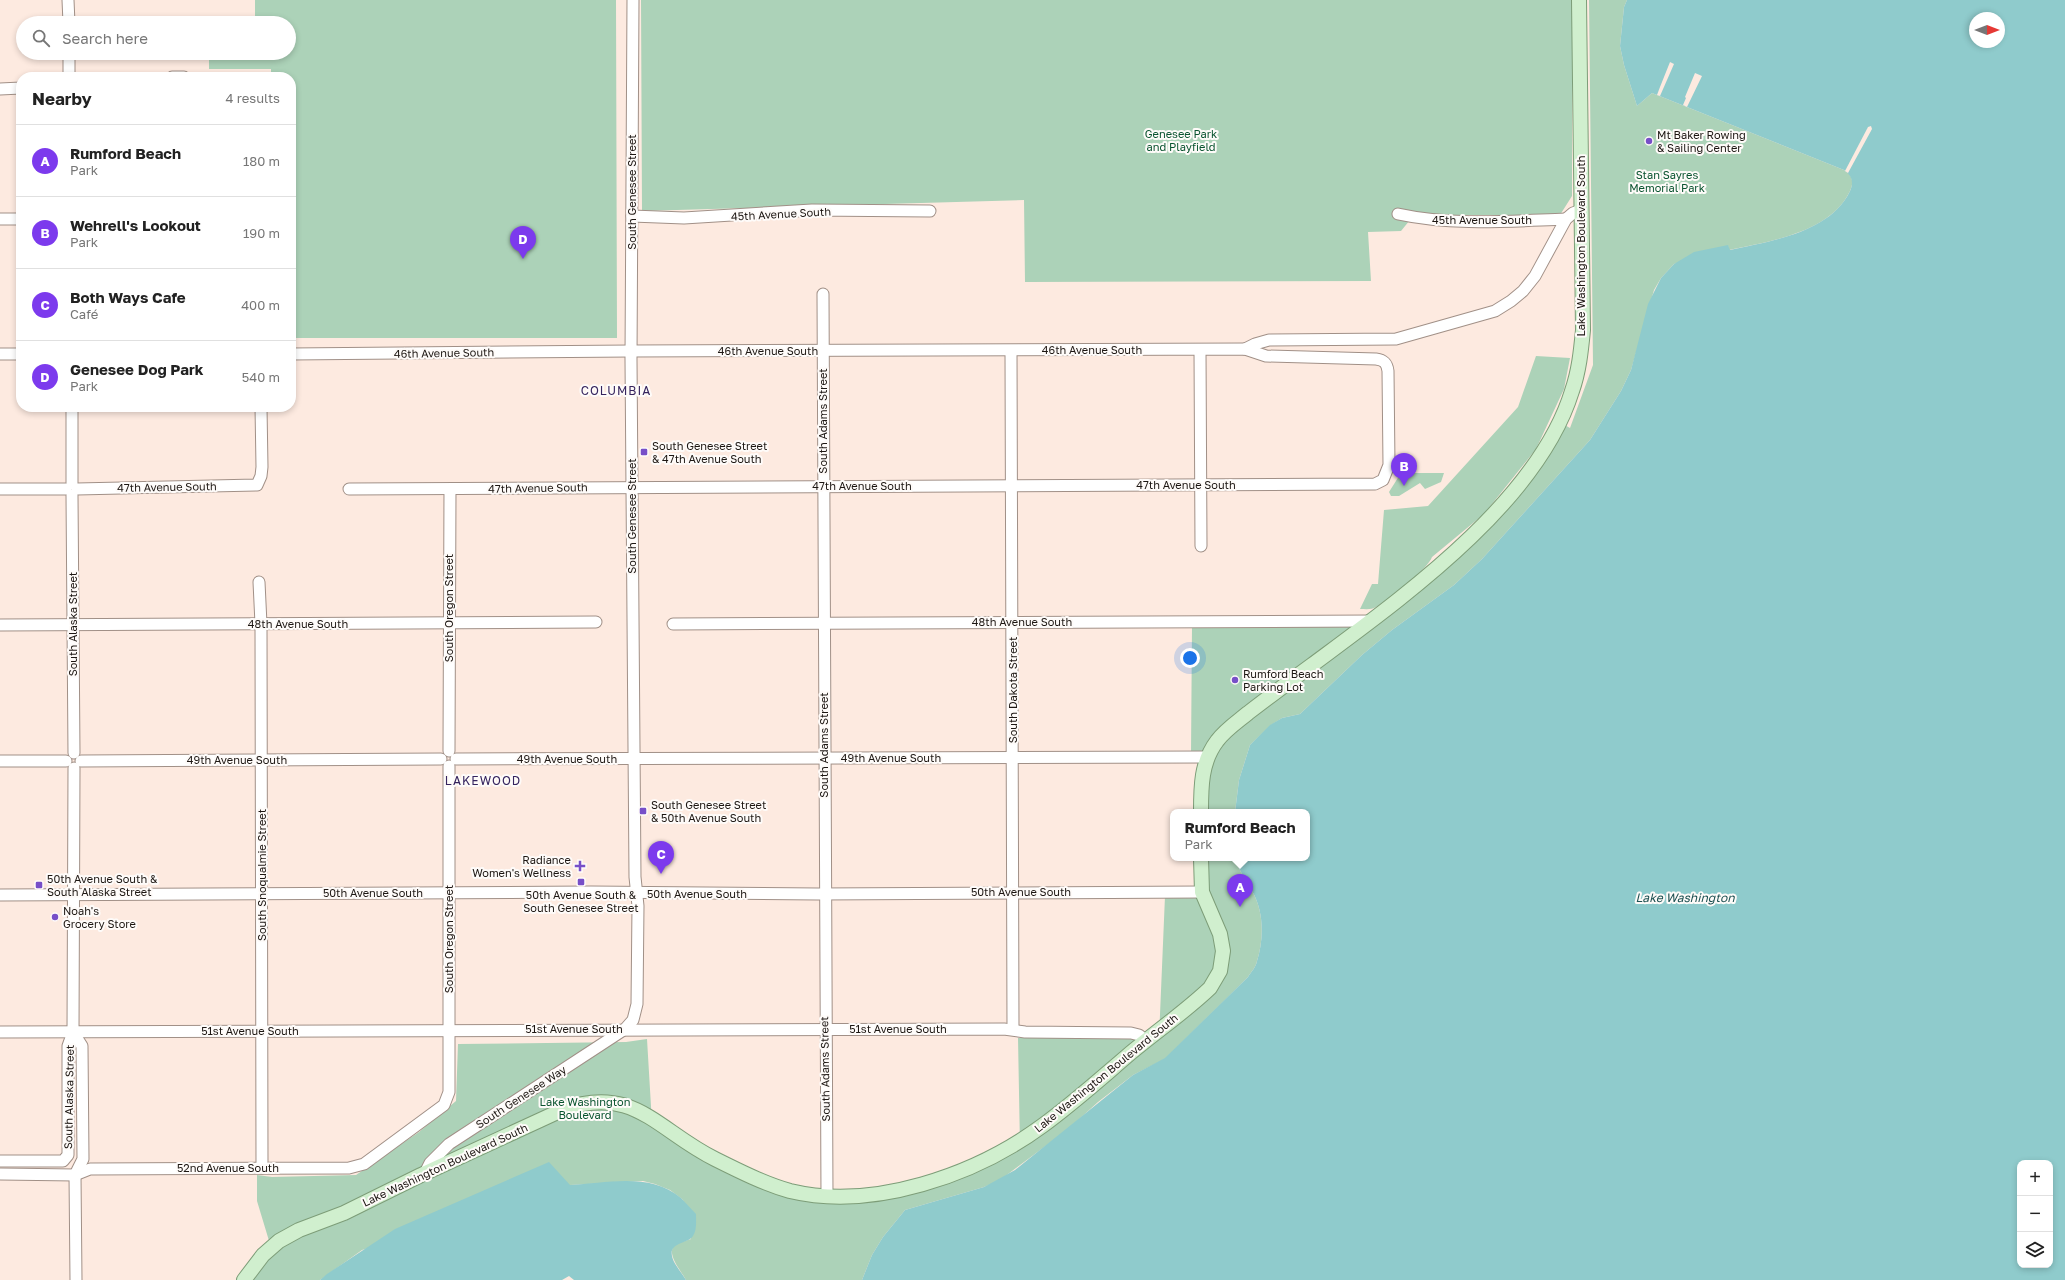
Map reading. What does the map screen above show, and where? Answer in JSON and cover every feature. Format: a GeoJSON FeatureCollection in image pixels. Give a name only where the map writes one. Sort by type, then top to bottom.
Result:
{"type":"FeatureCollection","features":[{"type":"Feature","properties":{"kind":"main road","name":"Lake Washington Boulevard South"},"geometry":{"type":"LineString","coordinates":[[1201,809],[1201,790],[1207,757],[1217,741],[1229,728],[1409,592],[1480,527],[1506,500],[1534,465],[1558,425],[1572,391],[1579,362],[1583,330],[1579,0]]}},
{"type":"Feature","properties":{"kind":"main road","name":"Lake Washington Boulevard South"},"geometry":{"type":"LineString","coordinates":[[244,1280],[263,1255],[279,1241],[299,1230],[344,1213],[425,1173],[568,1108],[587,1103],[608,1101],[633,1107],[713,1158],[738,1170],[790,1190],[827,1196],[862,1195],[909,1189],[985,1161],[1041,1127],[1205,992],[1214,982],[1220,971],[1223,951],[1220,934],[1202,892],[1201,861]]}},
{"type":"Feature","properties":{"kind":"street"},"geometry":{"type":"LineString","coordinates":[[68,0],[69,16]]}},
{"type":"Feature","properties":{"kind":"street","name":"South Genesee Street"},"geometry":{"type":"LineString","coordinates":[[625,1029],[633,1020],[637,996],[638,906],[635,894],[631,351],[633,0]]}},
{"type":"Feature","properties":{"kind":"street"},"geometry":{"type":"LineString","coordinates":[[69,60],[69,72]]}},
{"type":"Feature","properties":{"kind":"street"},"geometry":{"type":"LineString","coordinates":[[0,88],[16,88]]}},
{"type":"Feature","properties":{"kind":"street","name":"45th Avenue South"},"geometry":{"type":"LineString","coordinates":[[632,216],[684,218],[812,210],[930,211]]}},
{"type":"Feature","properties":{"kind":"street"},"geometry":{"type":"LineString","coordinates":[[1566,219],[1573,213],[1581,210]]}},
{"type":"Feature","properties":{"kind":"street","name":"45th Avenue South"},"geometry":{"type":"LineString","coordinates":[[1398,214],[1424,220],[1449,222],[1566,219]]}},
{"type":"Feature","properties":{"kind":"street"},"geometry":{"type":"LineString","coordinates":[[0,219],[16,219]]}},
{"type":"Feature","properties":{"kind":"street","name":"46th Avenue South"},"geometry":{"type":"LineString","coordinates":[[1245,349],[1269,340],[1396,339],[1495,311],[1523,291],[1535,276],[1566,219]]}},
{"type":"Feature","properties":{"kind":"street","name":"South Adams Street"},"geometry":{"type":"LineString","coordinates":[[823,294],[824,894],[827,1196]]}},
{"type":"Feature","properties":{"kind":"street","name":"46th Avenue South"},"geometry":{"type":"LineString","coordinates":[[296,354],[631,351],[1011,351],[1245,349],[1266,356],[1376,358],[1383,360],[1387,365],[1388,371],[1389,465],[1383,480],[1375,484]]}},
{"type":"Feature","properties":{"kind":"street"},"geometry":{"type":"LineString","coordinates":[[1200,350],[1201,546]]}},
{"type":"Feature","properties":{"kind":"street","name":"South Dakota Street"},"geometry":{"type":"LineString","coordinates":[[1011,351],[1013,621],[1013,1029]]}},
{"type":"Feature","properties":{"kind":"street"},"geometry":{"type":"LineString","coordinates":[[0,354],[16,354]]}},
{"type":"Feature","properties":{"kind":"street","name":"South Alaska Street"},"geometry":{"type":"LineString","coordinates":[[0,1161],[62,1161],[68,1155],[68,1046],[73,1032],[74,895],[72,412]]}},
{"type":"Feature","properties":{"kind":"street","name":"47th Avenue South"},"geometry":{"type":"LineString","coordinates":[[0,490],[257,485],[261,476],[262,467],[261,412]]}},
{"type":"Feature","properties":{"kind":"street","name":"47th Avenue South"},"geometry":{"type":"LineString","coordinates":[[349,489],[1375,484]]}},
{"type":"Feature","properties":{"kind":"street","name":"South Oregon Street"},"geometry":{"type":"LineString","coordinates":[[439,1109],[448,1099],[449,1092],[450,489]]}},
{"type":"Feature","properties":{"kind":"street","name":"South Snoqualmie Street"},"geometry":{"type":"LineString","coordinates":[[259,582],[261,624],[262,1168]]}},
{"type":"Feature","properties":{"kind":"street","name":"48th Avenue South"},"geometry":{"type":"LineString","coordinates":[[673,624],[1371,620]]}},
{"type":"Feature","properties":{"kind":"street","name":"48th Avenue South"},"geometry":{"type":"LineString","coordinates":[[0,625],[72,626],[596,622]]}},
{"type":"Feature","properties":{"kind":"street","name":"49th Avenue South"},"geometry":{"type":"LineString","coordinates":[[0,761],[1207,757]]}},
{"type":"Feature","properties":{"kind":"street","name":"50th Avenue South"},"geometry":{"type":"LineString","coordinates":[[0,896],[449,893],[824,894],[1202,892]]}},
{"type":"Feature","properties":{"kind":"street","name":"South Genesee Way"},"geometry":{"type":"LineString","coordinates":[[425,1173],[434,1158],[448,1144],[625,1029]]}},
{"type":"Feature","properties":{"kind":"street","name":"51st Avenue South"},"geometry":{"type":"LineString","coordinates":[[0,1032],[1013,1029],[1025,1032],[1131,1033],[1139,1035],[1145,1040]]}},
{"type":"Feature","properties":{"kind":"street","name":"South Alaska Street"},"geometry":{"type":"LineString","coordinates":[[73,1032],[82,1046],[83,1159],[76,1175],[76,1280]]}},
{"type":"Feature","properties":{"kind":"street","name":"52nd Avenue South"},"geometry":{"type":"LineString","coordinates":[[0,1174],[76,1175],[90,1169],[339,1169],[357,1167],[368,1162],[439,1109]]}},
{"type":"Feature","properties":{"kind":"green space"},"geometry":{"type":"Polygon","coordinates":[[[255,0],[616,0],[617,338],[296,338],[296,72],[271,72],[271,69],[209,69],[209,60],[296,60],[296,16],[255,16],[255,0]]]}},
{"type":"Feature","properties":{"kind":"green space","name":"Genesee Park and Playfield"},"geometry":{"type":"Polygon","coordinates":[[[641,0],[1572,0],[1572,196],[1560,215],[1414,215],[1401,231],[1368,232],[1371,281],[1025,282],[1024,200],[642,211],[641,0]]]}},
{"type":"Feature","properties":{"kind":"green space","name":"Stan Sayres Memorial Park"},"geometry":{"type":"Polygon","coordinates":[[[1589,0],[1627,0],[1624,7],[1620,46],[1624,65],[1637,106],[1652,93],[1844,170],[1852,179],[1850,191],[1841,205],[1828,217],[1814,226],[1797,233],[1762,243],[1729,250],[1728,246],[1674,264],[1661,278],[1654,290],[1631,370],[1621,391],[1590,440],[1482,559],[1454,585],[1392,630],[1362,655],[1300,714],[1282,718],[1271,725],[1250,745],[1239,780],[1235,809],[1205,809],[1207,773],[1214,756],[1191,754],[1192,625],[1377,621],[1496,516],[1563,424],[1570,428],[1593,365],[1589,0]]]}},
{"type":"Feature","properties":{"kind":"green space"},"geometry":{"type":"Polygon","coordinates":[[[1536,356],[1570,358],[1564,389],[1536,449],[1484,514],[1432,557],[1416,576],[1376,607],[1370,609],[1360,609],[1372,584],[1378,584],[1384,510],[1428,506],[1518,407],[1536,356]]]}},
{"type":"Feature","properties":{"kind":"green space"},"geometry":{"type":"Polygon","coordinates":[[[1401,473],[1444,473],[1441,482],[1425,489],[1420,483],[1399,496],[1391,496],[1389,492],[1401,473]]]}},
{"type":"Feature","properties":{"kind":"green space","name":"Lake Washington Boulevard"},"geometry":{"type":"Polygon","coordinates":[[[1205,861],[1236,861],[1256,899],[1262,925],[1261,944],[1255,967],[1248,977],[1165,1059],[1133,1075],[1098,1102],[1067,1130],[1000,1180],[984,1187],[905,1210],[883,1237],[872,1255],[862,1280],[686,1280],[675,1262],[672,1248],[681,1242],[691,1239],[687,1206],[682,1199],[670,1190],[643,1181],[570,1185],[362,1250],[320,1280],[251,1280],[273,1254],[257,1201],[257,1175],[272,1177],[356,1175],[419,1132],[456,1101],[458,1044],[626,1042],[647,1039],[652,1123],[786,1194],[863,1200],[1020,1147],[1018,1038],[1159,1038],[1165,896],[1209,896],[1205,861]]]}},
{"type":"Feature","properties":{"kind":"water","name":"Lake Washington"},"geometry":{"type":"Polygon","coordinates":[[[1627,0],[2065,0],[2065,1280],[862,1280],[872,1255],[883,1237],[905,1210],[984,1187],[1015,1170],[1133,1075],[1165,1058],[1248,977],[1256,965],[1261,944],[1262,925],[1256,899],[1236,861],[1310,861],[1310,809],[1235,809],[1239,780],[1250,745],[1270,725],[1282,718],[1300,714],[1362,655],[1392,630],[1454,585],[1482,559],[1590,440],[1621,391],[1631,370],[1648,304],[1661,278],[1674,264],[1694,252],[1728,245],[1730,250],[1763,243],[1798,233],[1814,226],[1828,217],[1841,205],[1850,191],[1852,179],[1844,170],[1652,93],[1637,106],[1624,65],[1620,46],[1624,7],[1627,0]]]}},
{"type":"Feature","properties":{"kind":"water"},"geometry":{"type":"Polygon","coordinates":[[[549,1162],[570,1185],[613,1181],[642,1182],[669,1190],[681,1198],[696,1214],[696,1228],[693,1236],[691,1239],[673,1248],[672,1251],[674,1262],[686,1280],[574,1280],[569,1276],[562,1280],[320,1280],[395,1229],[549,1162]]]}},
{"type":"Feature","properties":{"kind":"pier"},"geometry":{"type":"Polygon","coordinates":[[[1670,62],[1674,64],[1660,96],[1657,95],[1660,87],[1670,62]]]}},
{"type":"Feature","properties":{"kind":"pier"},"geometry":{"type":"Polygon","coordinates":[[[1695,73],[1702,76],[1687,107],[1683,105],[1695,73]]]}},
{"type":"Feature","properties":{"kind":"pier"},"geometry":{"type":"Polygon","coordinates":[[[1871,126],[1872,129],[1848,173],[1845,171],[1868,127],[1871,126]]]}},
{"type":"Feature","properties":{"kind":"place","name":"Mt Baker Rowing & Sailing Center"},"geometry":{"type":"Point","coordinates":[1649,141]}},
{"type":"Feature","properties":{"kind":"place","name":"Genesee Dog Park"},"geometry":{"type":"Point","coordinates":[523,259]}},
{"type":"Feature","properties":{"kind":"place","name":"South Genesee Street & 47th Avenue South"},"geometry":{"type":"Point","coordinates":[644,452]}},
{"type":"Feature","properties":{"kind":"place","name":"Wehrell's Lookout"},"geometry":{"type":"Point","coordinates":[1404,486]}},
{"type":"Feature","properties":{"kind":"place","name":"Rumford Beach Parking Lot"},"geometry":{"type":"Point","coordinates":[1235,680]}},
{"type":"Feature","properties":{"kind":"place","name":"South Genesee Street & 50th Avenue South"},"geometry":{"type":"Point","coordinates":[643,811]}},
{"type":"Feature","properties":{"kind":"place","name":"Radiance Women's Wellness"},"geometry":{"type":"Point","coordinates":[580,866]}},
{"type":"Feature","properties":{"kind":"place","name":"Both Ways Cafe"},"geometry":{"type":"Point","coordinates":[661,874]}},
{"type":"Feature","properties":{"kind":"place","name":"50th Avenue South & South Genesee Street"},"geometry":{"type":"Point","coordinates":[581,882]}},
{"type":"Feature","properties":{"kind":"place","name":"50th Avenue South & South Alaska Street"},"geometry":{"type":"Point","coordinates":[39,885]}},
{"type":"Feature","properties":{"kind":"place","name":"Rumford Beach"},"geometry":{"type":"Point","coordinates":[1240,907]}},
{"type":"Feature","properties":{"kind":"place","name":"Noah's Grocery Store"},"geometry":{"type":"Point","coordinates":[55,917]}},
{"type":"Feature","properties":{"kind":"district","name":"COLUMBIA"},"geometry":{"type":"Point","coordinates":[616,391]}},
{"type":"Feature","properties":{"kind":"district","name":"LAKEWOOD"},"geometry":{"type":"Point","coordinates":[483,781]}}]}
